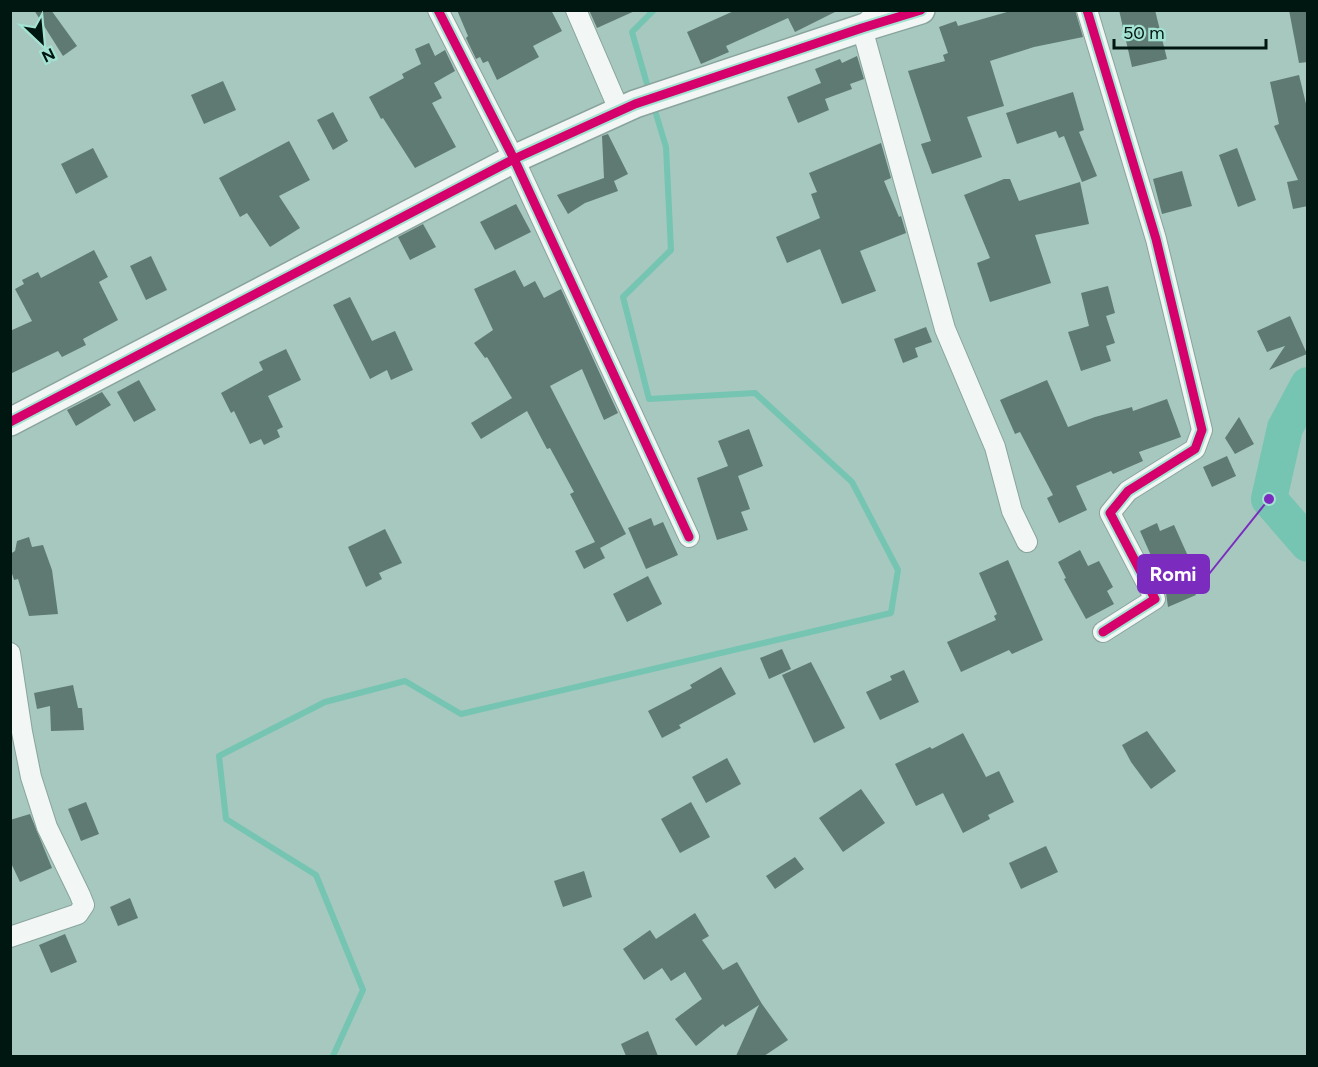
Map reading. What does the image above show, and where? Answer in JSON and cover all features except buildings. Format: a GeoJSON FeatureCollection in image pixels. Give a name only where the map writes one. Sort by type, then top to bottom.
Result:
{"type":"FeatureCollection","features":[{"type":"Feature","properties":{"kind":"street"},"geometry":{"type":"LineString","coordinates":[[438,10],[514,159],[689,537]]}},
{"type":"Feature","properties":{"kind":"street"},"geometry":{"type":"LineString","coordinates":[[576,10],[627,108]]}},
{"type":"Feature","properties":{"kind":"street"},"geometry":{"type":"LineString","coordinates":[[10,422],[514,159],[627,108],[680,88],[870,19],[921,10]]}},
{"type":"Feature","properties":{"kind":"street"},"geometry":{"type":"LineString","coordinates":[[1087,10],[1156,239],[1202,430],[1194,449],[1128,491],[1110,513],[1155,599],[1103,632]]}},
{"type":"Feature","properties":{"kind":"street"},"geometry":{"type":"LineString","coordinates":[[870,19],[945,328],[995,447],[1012,511],[1027,542]]}},
{"type":"Feature","properties":{"kind":"street"},"geometry":{"type":"LineString","coordinates":[[10,409],[39,405]]}},
{"type":"Feature","properties":{"kind":"street"},"geometry":{"type":"LineString","coordinates":[[10,937],[78,914],[84,905],[46,827],[31,777],[11,656]]}},
{"type":"Feature","properties":{"kind":"waterway"},"geometry":{"type":"LineString","coordinates":[[649,91],[632,32],[654,10]]}},
{"type":"Feature","properties":{"kind":"waterway"},"geometry":{"type":"LineString","coordinates":[[333,1056],[363,990],[316,875],[226,819],[219,756],[325,702],[405,681],[461,714],[891,613],[898,570],[852,482],[755,393],[649,399],[623,297],[671,250],[666,147],[653,104]]}},
{"type":"Feature","properties":{"kind":"waterway"},"geometry":{"type":"LineString","coordinates":[[1308,385],[1285,428],[1269,499],[1308,544]]}},
{"type":"Feature","properties":{"kind":"cycle path"},"geometry":{"type":"LineString","coordinates":[[438,10],[514,159],[689,537]]}},
{"type":"Feature","properties":{"kind":"cycle path"},"geometry":{"type":"LineString","coordinates":[[10,422],[514,159],[635,104],[921,10]]}},
{"type":"Feature","properties":{"kind":"cycle path"},"geometry":{"type":"LineString","coordinates":[[1087,10],[1156,239],[1202,430],[1195,449],[1128,491],[1110,513],[1155,599],[1103,632]]}},
{"type":"Feature","properties":{"kind":"place","name":"Romi"},"geometry":{"type":"Point","coordinates":[1269,499]}}]}
